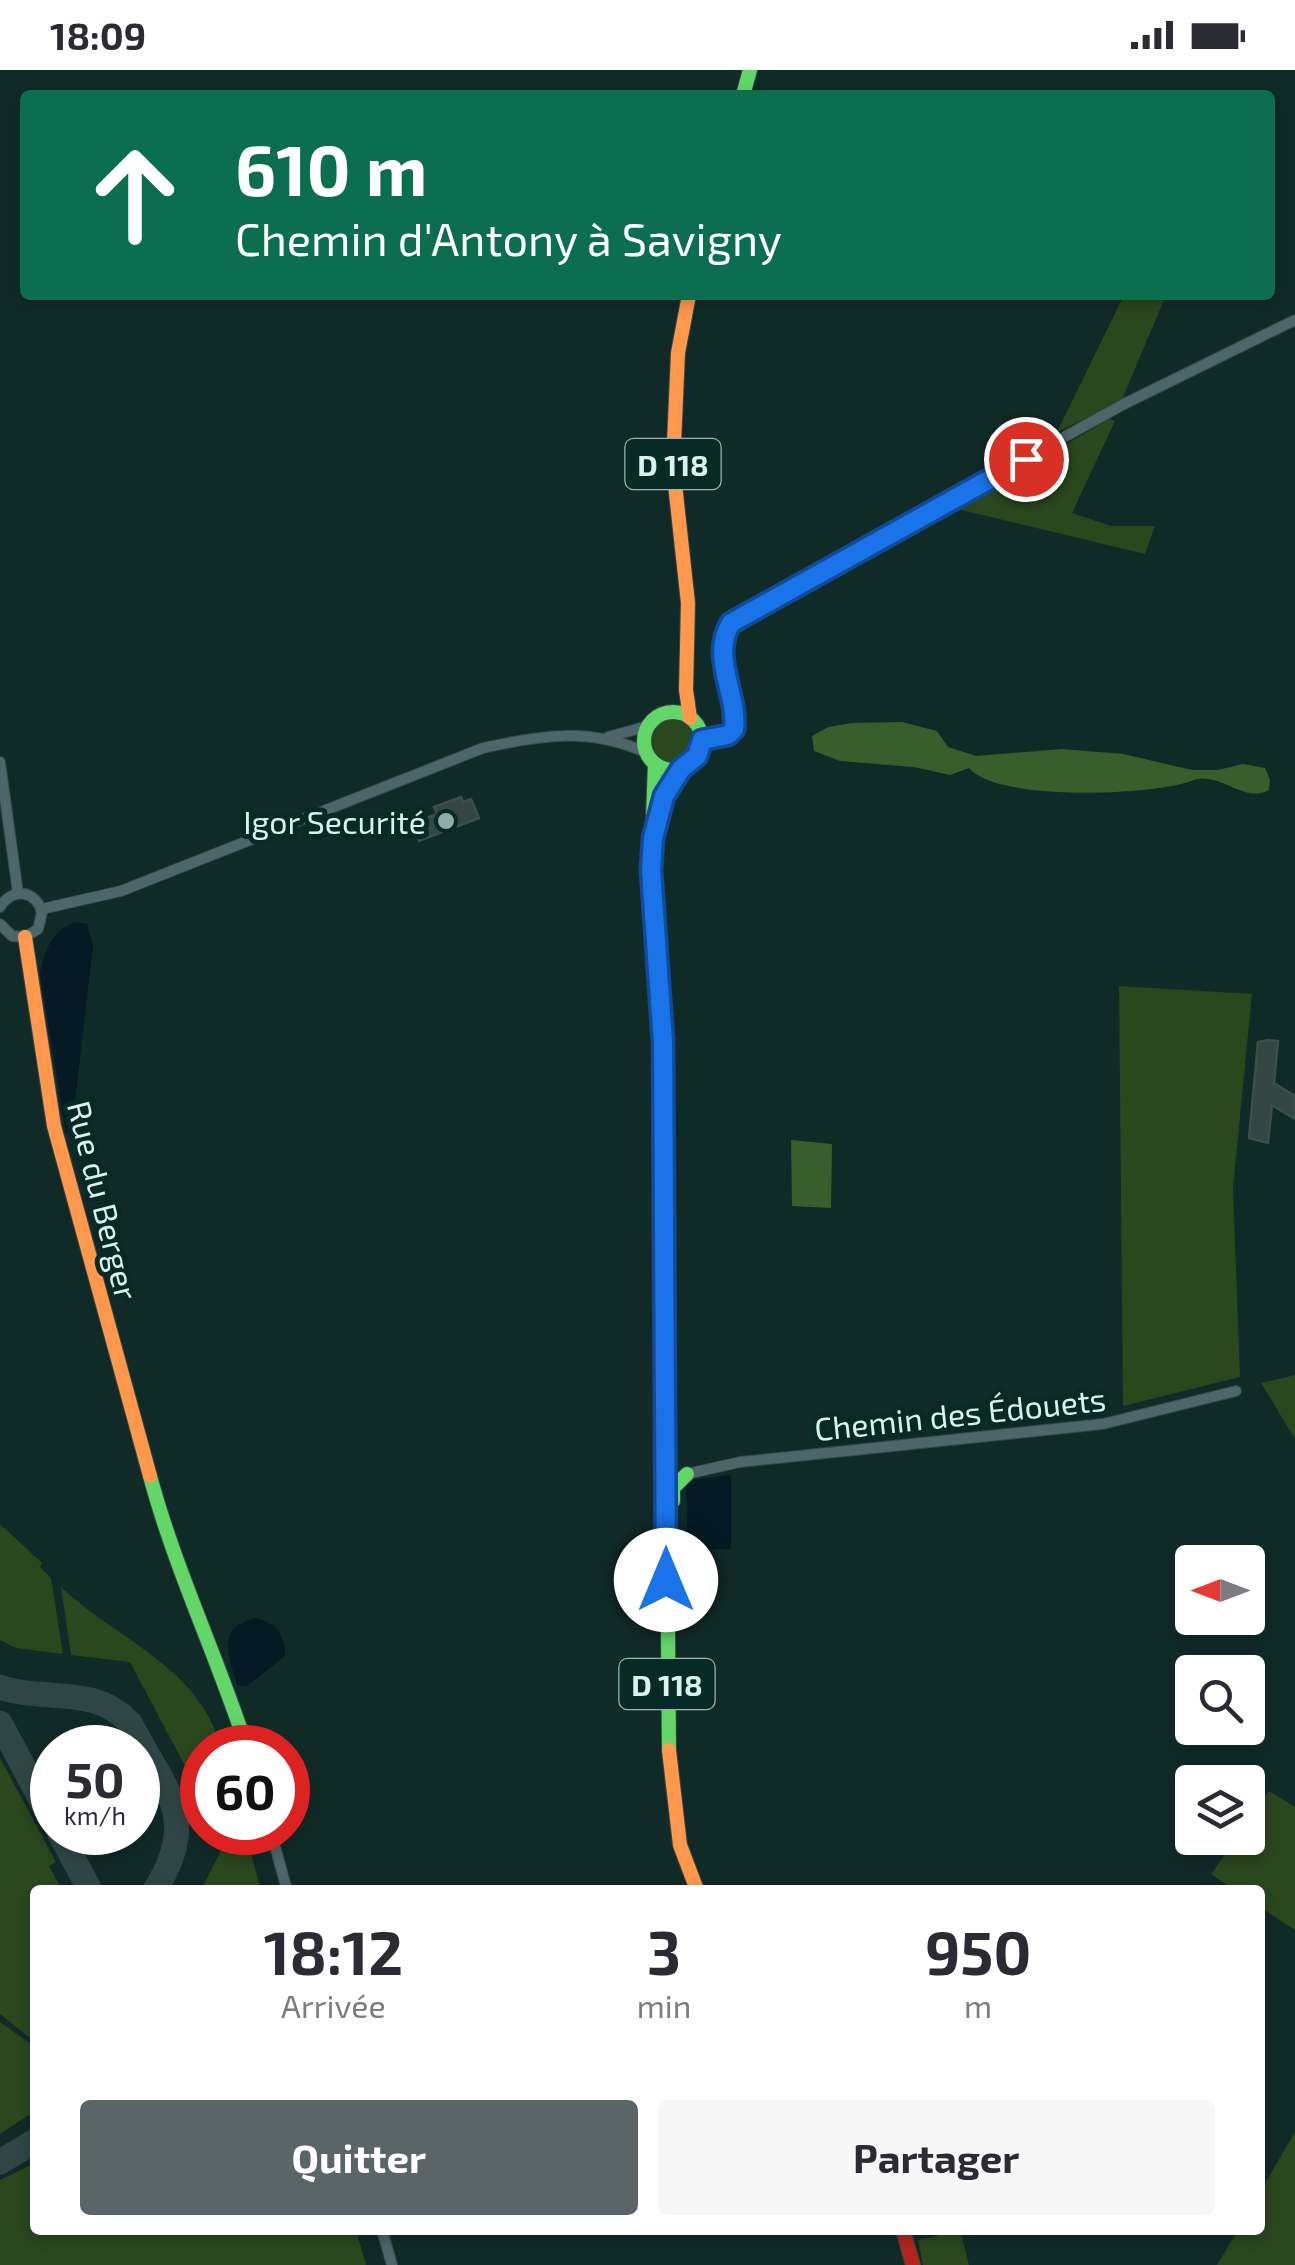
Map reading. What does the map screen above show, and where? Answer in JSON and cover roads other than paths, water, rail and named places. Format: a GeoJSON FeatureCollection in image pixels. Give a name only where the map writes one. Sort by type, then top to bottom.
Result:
{"type":"FeatureCollection","features":[{"type":"Feature","properties":{"kind":"main road","name":"D 118"},"geometry":{"type":"LineString","coordinates":[[688,300],[678,353],[673,451],[688,602],[686,690],[690,718]]}},
{"type":"Feature","properties":{"kind":"main road","name":"D 118"},"geometry":{"type":"LineString","coordinates":[[662,714],[676,689],[687,634]]}},
{"type":"Feature","properties":{"kind":"main road"},"geometry":{"type":"LineString","coordinates":[[677,712],[690,718],[702,740],[697,756],[681,769],[665,769],[651,758],[644,740],[648,726],[662,714],[677,712]]}},
{"type":"Feature","properties":{"kind":"main road","name":"D 118"},"geometry":{"type":"LineString","coordinates":[[651,758],[658,790],[652,903],[663,1042],[669,1772],[680,1845],[694,1885]]}},
{"type":"Feature","properties":{"kind":"main road","name":"D 118"},"geometry":{"type":"LineString","coordinates":[[653,838],[664,796],[681,769]]}},
{"type":"Feature","properties":{"kind":"main road","name":"Rue du Berger"},"geometry":{"type":"LineString","coordinates":[[26,937],[54,1126],[166,1534],[217,1656],[240,1725]]}},
{"type":"Feature","properties":{"kind":"main road"},"geometry":{"type":"LineString","coordinates":[[665,1411],[672,1422],[673,1471],[687,1474]]}},
{"type":"Feature","properties":{"kind":"main road"},"geometry":{"type":"LineString","coordinates":[[666,1544],[673,1530],[673,1488],[687,1474]]}},
{"type":"Feature","properties":{"kind":"main road"},"geometry":{"type":"LineString","coordinates":[[904,2235],[913,2265]]}},
{"type":"Feature","properties":{"kind":"street"},"geometry":{"type":"LineString","coordinates":[[702,740],[728,735],[734,729],[722,642],[731,623],[739,617],[1124,404],[1295,320]]}},
{"type":"Feature","properties":{"kind":"street"},"geometry":{"type":"LineString","coordinates":[[42,909],[121,891],[482,748],[536,738],[608,737],[648,726]]}},
{"type":"Feature","properties":{"kind":"street"},"geometry":{"type":"LineString","coordinates":[[608,737],[651,758]]}},
{"type":"Feature","properties":{"kind":"street"},"geometry":{"type":"LineString","coordinates":[[0,762],[18,893]]}},
{"type":"Feature","properties":{"kind":"street"},"geometry":{"type":"LineString","coordinates":[[0,924],[12,936],[26,937],[38,929],[42,909],[34,898],[18,893]]}},
{"type":"Feature","properties":{"kind":"street"},"geometry":{"type":"LineString","coordinates":[[0,907],[18,893]]}},
{"type":"Feature","properties":{"kind":"street","name":"Chemin des Édouets"},"geometry":{"type":"LineString","coordinates":[[687,1474],[740,1462],[1103,1424],[1236,1391]]}},
{"type":"Feature","properties":{"kind":"street"},"geometry":{"type":"LineString","coordinates":[[277,1855],[286,1885]]}},
{"type":"Feature","properties":{"kind":"street"},"geometry":{"type":"LineString","coordinates":[[383,2235],[392,2265]]}},
{"type":"Feature","properties":{"kind":"water"},"geometry":{"type":"Polygon","coordinates":[[[77,922],[87,924],[93,946],[72,1127],[66,1134],[40,974],[51,942],[62,929],[77,922]]]}},
{"type":"Feature","properties":{"kind":"water"},"geometry":{"type":"Polygon","coordinates":[[[731,1475],[731,1549],[688,1550],[686,1481],[731,1475]]]}},
{"type":"Feature","properties":{"kind":"water"},"geometry":{"type":"Polygon","coordinates":[[[256,1618],[279,1631],[285,1656],[247,1686],[237,1685],[229,1652],[230,1635],[243,1622],[256,1618]]]}},
{"type":"Feature","properties":{"kind":"place","name":"Igor Securité"},"geometry":{"type":"Point","coordinates":[446,821]}}]}
